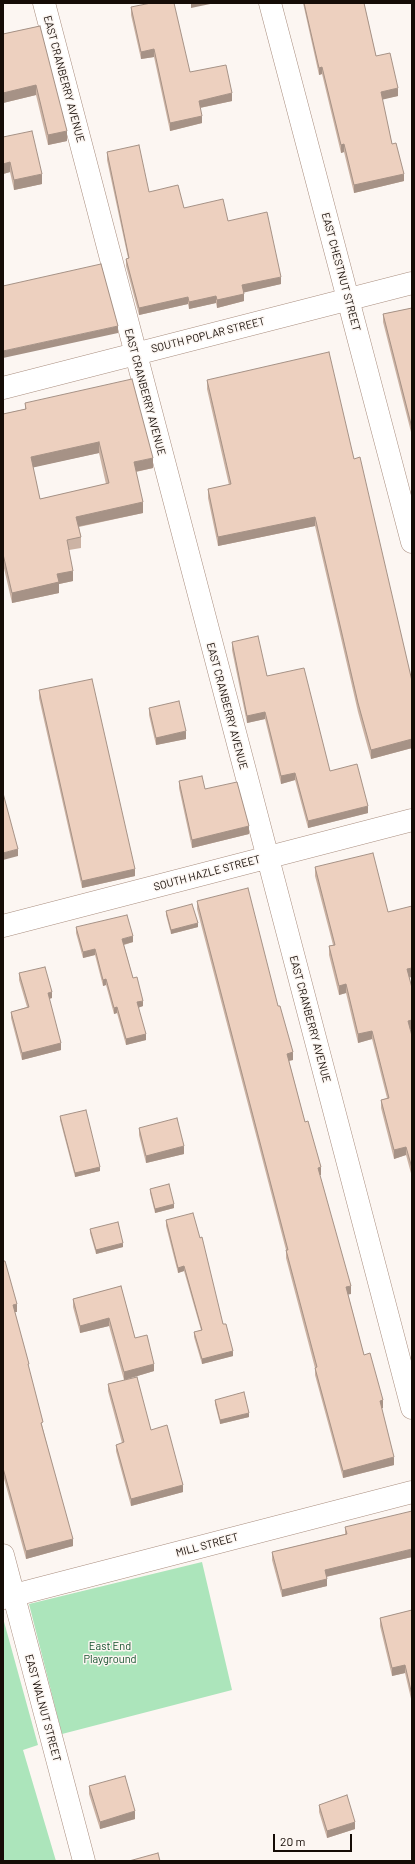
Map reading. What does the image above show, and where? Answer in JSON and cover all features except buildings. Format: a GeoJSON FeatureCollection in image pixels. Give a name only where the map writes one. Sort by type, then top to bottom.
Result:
{"type":"FeatureCollection","features":[{"type":"Feature","properties":{"kind":"street","name":"EAST CRANBERRY AVENUE"},"geometry":{"type":"LineString","coordinates":[[44,3],[70,97],[135,354],[412,1408]]}},
{"type":"Feature","properties":{"kind":"street","name":"EAST CHESTNUT STREET"},"geometry":{"type":"LineString","coordinates":[[270,3],[412,542]]}},
{"type":"Feature","properties":{"kind":"street","name":"SOUTH POPLAR STREET"},"geometry":{"type":"LineString","coordinates":[[3,388],[412,283]]}},
{"type":"Feature","properties":{"kind":"street","name":"SOUTH HAZLE STREET"},"geometry":{"type":"LineString","coordinates":[[3,926],[412,820]]}},
{"type":"Feature","properties":{"kind":"street","name":"MILL STREET"},"geometry":{"type":"LineString","coordinates":[[8,1597],[412,1492]]}},
{"type":"Feature","properties":{"kind":"street","name":"EAST WALNUT STREET"},"geometry":{"type":"LineString","coordinates":[[3,1555],[8,1597],[84,1861]]}},
{"type":"Feature","properties":{"kind":"green space","name":"East End Playground"},"geometry":{"type":"Polygon","coordinates":[[[202,1562],[232,1690],[62,1734],[29,1604],[202,1562]]]}},
{"type":"Feature","properties":{"kind":"green space"},"geometry":{"type":"Polygon","coordinates":[[[3,1618],[38,1745],[23,1750],[56,1861],[3,1861],[3,1618]]]}}]}
